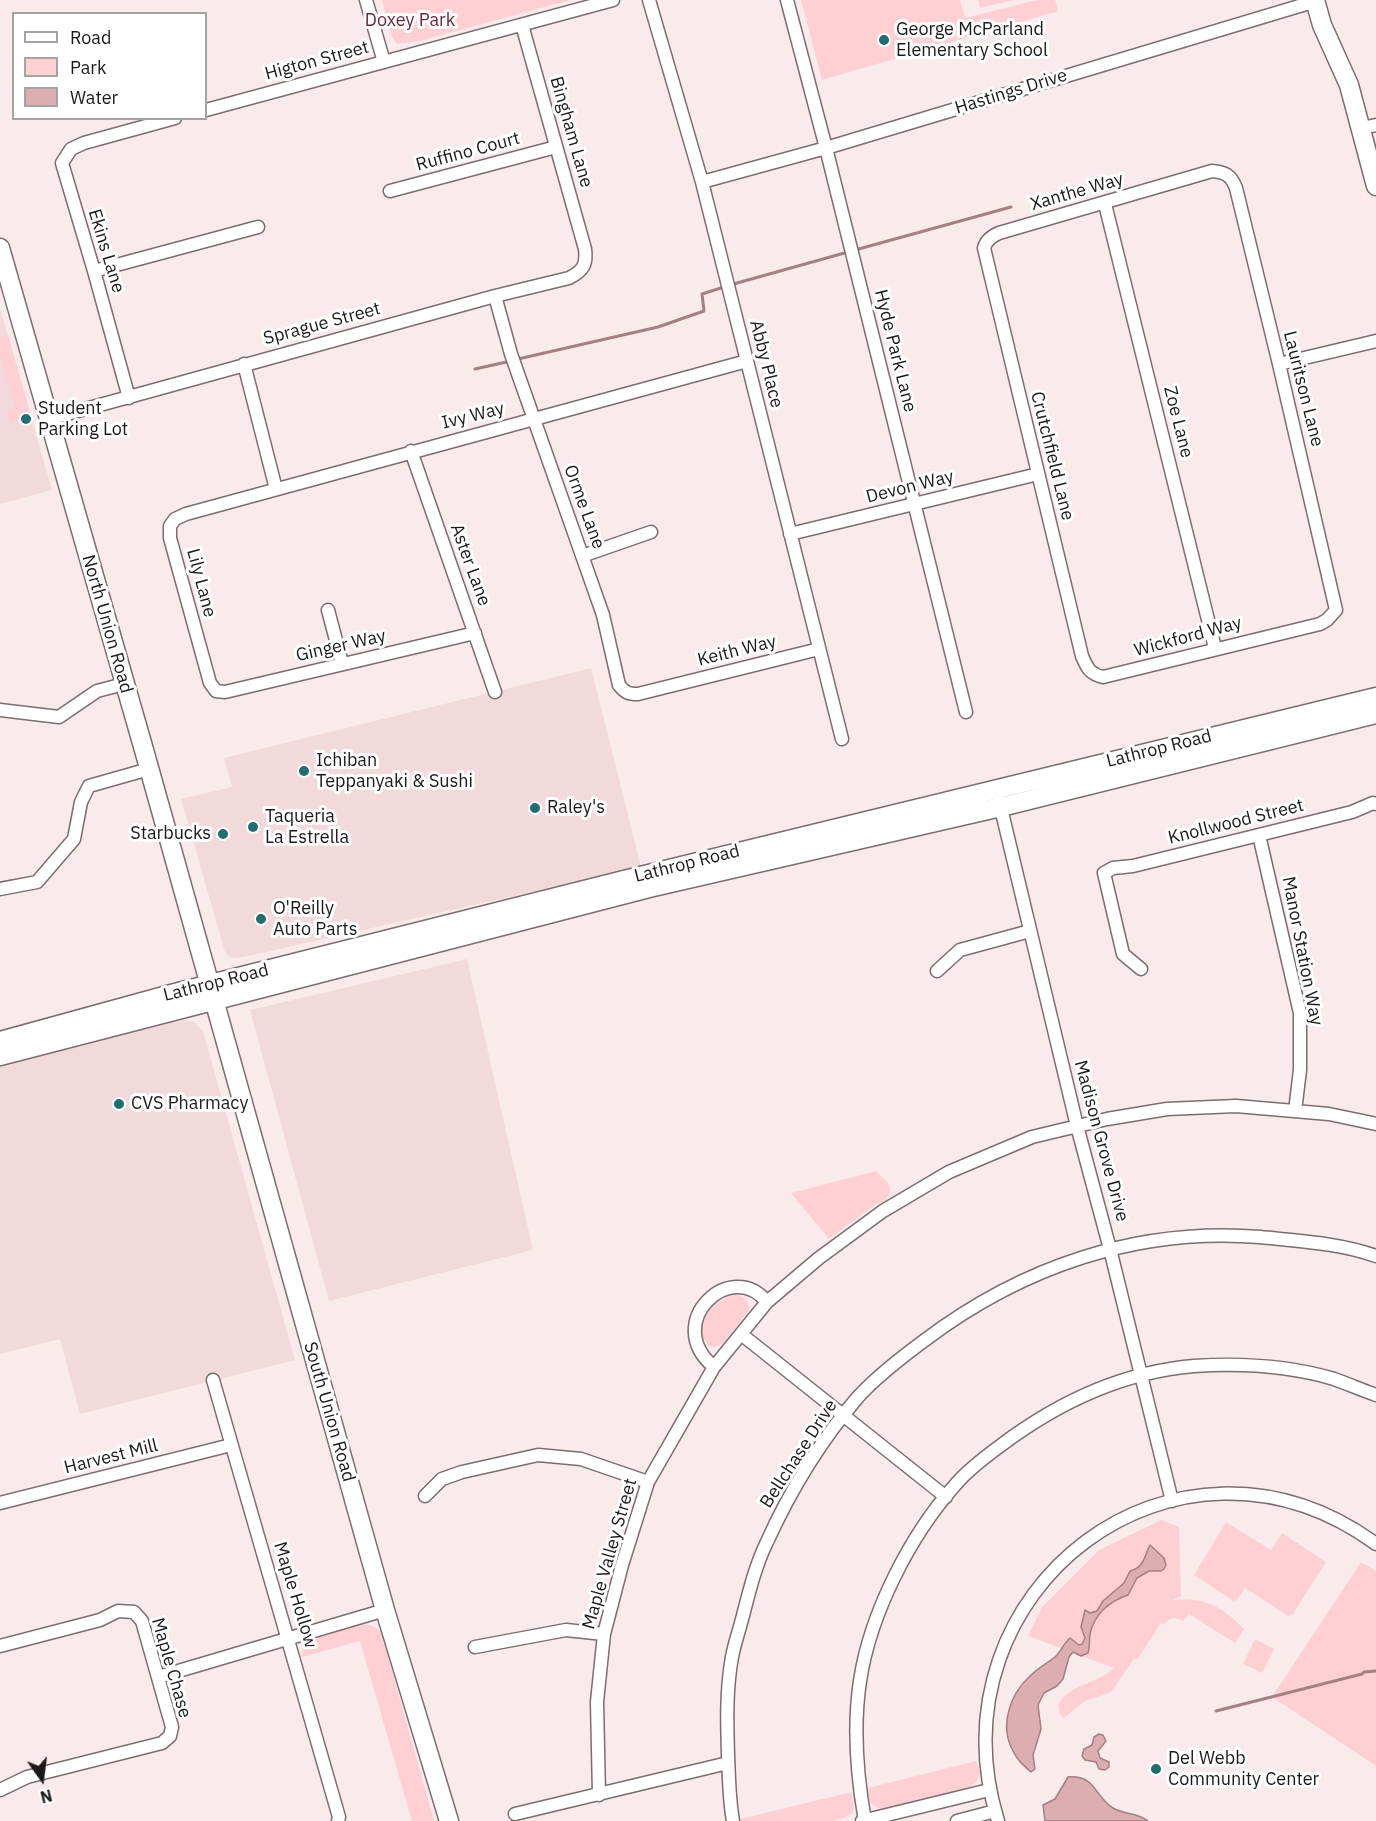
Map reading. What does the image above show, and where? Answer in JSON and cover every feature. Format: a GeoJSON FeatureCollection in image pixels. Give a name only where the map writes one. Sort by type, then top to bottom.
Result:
{"type":"FeatureCollection","features":[{"type":"Feature","properties":{"kind":"main road"},"geometry":{"type":"LineString","coordinates":[[1317,0],[1322,25],[1369,126],[1376,186]]}},
{"type":"Feature","properties":{"kind":"main road","name":"North Union Road"},"geometry":{"type":"LineString","coordinates":[[0,248],[212,993]]}},
{"type":"Feature","properties":{"kind":"main road","name":"Lathrop Road"},"geometry":{"type":"LineString","coordinates":[[999,798],[1376,697]]}},
{"type":"Feature","properties":{"kind":"main road","name":"Lathrop Road"},"geometry":{"type":"LineString","coordinates":[[0,1041],[212,993],[638,884],[999,798],[1376,714]]}},
{"type":"Feature","properties":{"kind":"main road","name":"Lathrop Road"},"geometry":{"type":"LineString","coordinates":[[0,1056],[212,993]]}},
{"type":"Feature","properties":{"kind":"main road","name":"South Union Road"},"geometry":{"type":"LineString","coordinates":[[212,993],[385,1610],[449,1821]]}},
{"type":"Feature","properties":{"kind":"street"},"geometry":{"type":"LineString","coordinates":[[366,0],[384,62]]}},
{"type":"Feature","properties":{"kind":"street","name":"Higton Street"},"geometry":{"type":"LineString","coordinates":[[207,110],[613,0]]}},
{"type":"Feature","properties":{"kind":"street","name":"Abby Place"},"geometry":{"type":"LineString","coordinates":[[650,0],[702,182],[842,739]]}},
{"type":"Feature","properties":{"kind":"street","name":"Hyde Park Lane"},"geometry":{"type":"LineString","coordinates":[[787,0],[966,712]]}},
{"type":"Feature","properties":{"kind":"street","name":"Hastings Drive"},"geometry":{"type":"LineString","coordinates":[[702,182],[826,148],[1317,0]]}},
{"type":"Feature","properties":{"kind":"street","name":"Bingham Lane"},"geometry":{"type":"LineString","coordinates":[[522,25],[585,249]]}},
{"type":"Feature","properties":{"kind":"street","name":"Ekins Lane"},"geometry":{"type":"LineString","coordinates":[[129,398],[62,163],[70,149],[168,120]]}},
{"type":"Feature","properties":{"kind":"street","name":"Ruffino Court"},"geometry":{"type":"LineString","coordinates":[[390,191],[556,147]]}},
{"type":"Feature","properties":{"kind":"street","name":"Lauritson Lane"},"geometry":{"type":"LineString","coordinates":[[1182,181],[1212,171],[1222,172],[1233,180],[1279,364],[1336,610],[1332,616],[1320,624],[1291,631]]}},
{"type":"Feature","properties":{"kind":"street","name":"Xanthe Way"},"geometry":{"type":"LineString","coordinates":[[985,243],[999,233],[1182,181]]}},
{"type":"Feature","properties":{"kind":"street","name":"Zoe Lane"},"geometry":{"type":"LineString","coordinates":[[1105,204],[1215,648]]}},
{"type":"Feature","properties":{"kind":"street"},"geometry":{"type":"LineString","coordinates":[[94,271],[258,227]]}},
{"type":"Feature","properties":{"kind":"street","name":"Crutchfield Lane"},"geometry":{"type":"LineString","coordinates":[[985,243],[986,262],[1082,656],[1088,669],[1094,675]]}},
{"type":"Feature","properties":{"kind":"street","name":"Sprague Street"},"geometry":{"type":"LineString","coordinates":[[49,419],[244,364],[569,278],[580,273],[585,265],[585,249]]}},
{"type":"Feature","properties":{"kind":"street","name":"Orme Lane"},"geometry":{"type":"LineString","coordinates":[[495,296],[533,420],[603,615],[619,685],[629,694],[664,688]]}},
{"type":"Feature","properties":{"kind":"street"},"geometry":{"type":"LineString","coordinates":[[1279,364],[1376,341]]}},
{"type":"Feature","properties":{"kind":"street","name":"Ivy Way"},"geometry":{"type":"LineString","coordinates":[[209,508],[747,361]]}},
{"type":"Feature","properties":{"kind":"street"},"geometry":{"type":"LineString","coordinates":[[244,364],[276,489]]}},
{"type":"Feature","properties":{"kind":"street","name":"Aster Lane"},"geometry":{"type":"LineString","coordinates":[[411,451],[495,692]]}},
{"type":"Feature","properties":{"kind":"street","name":"Devon Way"},"geometry":{"type":"LineString","coordinates":[[790,534],[1038,474]]}},
{"type":"Feature","properties":{"kind":"street","name":"Lily Lane"},"geometry":{"type":"LineString","coordinates":[[209,508],[175,519],[170,526],[170,538],[210,683],[216,691]]}},
{"type":"Feature","properties":{"kind":"street"},"geometry":{"type":"LineString","coordinates":[[582,555],[651,532]]}},
{"type":"Feature","properties":{"kind":"street"},"geometry":{"type":"LineString","coordinates":[[328,610],[342,663]]}},
{"type":"Feature","properties":{"kind":"street","name":"Wickford Way"},"geometry":{"type":"LineString","coordinates":[[1094,675],[1102,677],[1116,675],[1215,648],[1291,631]]}},
{"type":"Feature","properties":{"kind":"street","name":"Ginger Way"},"geometry":{"type":"LineString","coordinates":[[216,691],[225,692],[475,633]]}},
{"type":"Feature","properties":{"kind":"street","name":"Keith Way"},"geometry":{"type":"LineString","coordinates":[[664,688],[819,649]]}},
{"type":"Feature","properties":{"kind":"street"},"geometry":{"type":"LineString","coordinates":[[0,710],[58,717],[97,691],[124,684]]}},
{"type":"Feature","properties":{"kind":"street"},"geometry":{"type":"LineString","coordinates":[[0,889],[37,882],[74,840],[81,802],[89,786],[149,769]]}},
{"type":"Feature","properties":{"kind":"street","name":"Madison Grove Drive"},"geometry":{"type":"LineString","coordinates":[[999,798],[1077,1126],[1172,1501]]}},
{"type":"Feature","properties":{"kind":"street","name":"Knollwood Street"},"geometry":{"type":"LineString","coordinates":[[1141,969],[1124,954],[1104,873],[1113,868],[1133,866],[1352,812],[1373,803],[1376,804]]}},
{"type":"Feature","properties":{"kind":"street","name":"Manor Station Way"},"geometry":{"type":"LineString","coordinates":[[1259,835],[1300,1013],[1300,1070],[1295,1111]]}},
{"type":"Feature","properties":{"kind":"street"},"geometry":{"type":"LineString","coordinates":[[937,971],[960,950],[1030,931]]}},
{"type":"Feature","properties":{"kind":"street","name":"Maple Valley Street"},"geometry":{"type":"LineString","coordinates":[[599,1794],[597,1702],[604,1634],[622,1565],[648,1482],[714,1367],[767,1302],[819,1258],[883,1211],[949,1172],[1032,1137],[1107,1119],[1167,1109],[1236,1106],[1329,1114],[1376,1124]]}},
{"type":"Feature","properties":{"kind":"street","name":"Bellchase Drive"},"geometry":{"type":"LineString","coordinates":[[733,1821],[728,1763],[727,1707],[732,1657],[746,1601],[764,1546],[790,1496],[843,1417],[859,1396],[902,1357],[954,1318],[1006,1287],[1072,1260],[1110,1249],[1180,1237],[1232,1235],[1310,1242],[1376,1256]]}},
{"type":"Feature","properties":{"kind":"street"},"geometry":{"type":"LineString","coordinates":[[714,1367],[703,1358],[695,1342],[696,1322],[703,1307],[717,1293],[730,1288],[756,1291],[767,1302]]}},
{"type":"Feature","properties":{"kind":"street"},"geometry":{"type":"LineString","coordinates":[[741,1334],[946,1497]]}},
{"type":"Feature","properties":{"kind":"street"},"geometry":{"type":"LineString","coordinates":[[989,1790],[864,1821],[859,1772],[857,1712],[860,1679],[885,1596],[903,1560],[956,1484],[985,1457],[1027,1426],[1064,1403],[1113,1384],[1142,1376],[1192,1366],[1229,1365],[1291,1370],[1333,1379],[1376,1395]]}},
{"type":"Feature","properties":{"kind":"street","name":"Maple Hollow"},"geometry":{"type":"LineString","coordinates":[[213,1380],[289,1638],[339,1821]]}},
{"type":"Feature","properties":{"kind":"street","name":"Harvest Mill"},"geometry":{"type":"LineString","coordinates":[[0,1503],[231,1445]]}},
{"type":"Feature","properties":{"kind":"street"},"geometry":{"type":"LineString","coordinates":[[425,1496],[442,1479],[462,1472],[538,1455],[581,1459],[648,1482]]}},
{"type":"Feature","properties":{"kind":"street"},"geometry":{"type":"LineString","coordinates":[[957,1821],[997,1816],[989,1790],[987,1702],[1004,1644],[1015,1623],[1052,1570],[1098,1532],[1122,1518],[1153,1505],[1205,1494],[1226,1493],[1272,1497],[1297,1502],[1353,1527],[1376,1544]]}},
{"type":"Feature","properties":{"kind":"street"},"geometry":{"type":"LineString","coordinates":[[158,1677],[385,1610]]}},
{"type":"Feature","properties":{"kind":"street","name":"Maple Chase"},"geometry":{"type":"LineString","coordinates":[[0,1646],[100,1620],[118,1611],[134,1612],[142,1621],[172,1727],[170,1736],[162,1743],[27,1778],[0,1790]]}},
{"type":"Feature","properties":{"kind":"street"},"geometry":{"type":"LineString","coordinates":[[475,1647],[566,1630],[604,1634]]}},
{"type":"Feature","properties":{"kind":"street"},"geometry":{"type":"LineString","coordinates":[[515,1814],[728,1763]]}},
{"type":"Feature","properties":{"kind":"shaded area"},"geometry":{"type":"Polygon","coordinates":[[[0,308],[52,490],[0,504],[0,308]]]}},
{"type":"Feature","properties":{"kind":"shaded area"},"geometry":{"type":"Polygon","coordinates":[[[591,668],[641,867],[244,957],[229,957],[225,952],[181,799],[232,787],[224,758],[591,668]]]}},
{"type":"Feature","properties":{"kind":"shaded area"},"geometry":{"type":"Polygon","coordinates":[[[467,959],[533,1250],[329,1301],[250,1010],[467,959]]]}},
{"type":"Feature","properties":{"kind":"shaded area"},"geometry":{"type":"Polygon","coordinates":[[[185,1020],[194,1022],[203,1031],[295,1360],[80,1414],[60,1339],[0,1354],[0,1063],[185,1020]]]}},
{"type":"Feature","properties":{"kind":"green space","name":"Doxey Park"},"geometry":{"type":"Polygon","coordinates":[[[382,0],[570,0],[420,41],[397,44],[392,37],[382,0]]]}},
{"type":"Feature","properties":{"kind":"green space","name":"George McParland Elementary School"},"geometry":{"type":"Polygon","coordinates":[[[801,0],[960,0],[965,18],[1037,0],[1055,0],[1058,11],[822,80],[801,0]]]}},
{"type":"Feature","properties":{"kind":"green space"},"geometry":{"type":"Polygon","coordinates":[[[978,0],[1014,0],[980,8],[978,0]]]}},
{"type":"Feature","properties":{"kind":"green space"},"geometry":{"type":"Polygon","coordinates":[[[8,335],[31,416],[10,422],[7,411],[15,408],[0,355],[0,338],[8,335]]]}},
{"type":"Feature","properties":{"kind":"green space"},"geometry":{"type":"Polygon","coordinates":[[[877,1171],[889,1186],[888,1196],[883,1202],[876,1204],[829,1239],[791,1193],[877,1171]]]}},
{"type":"Feature","properties":{"kind":"green space"},"geometry":{"type":"Polygon","coordinates":[[[735,1294],[745,1299],[749,1310],[723,1344],[709,1346],[701,1336],[704,1321],[710,1309],[735,1294]]]}},
{"type":"Feature","properties":{"kind":"green space"},"geometry":{"type":"Polygon","coordinates":[[[1161,1520],[1179,1527],[1181,1596],[1172,1600],[1194,1600],[1212,1605],[1228,1614],[1244,1629],[1235,1643],[1189,1614],[1183,1621],[1173,1618],[1164,1624],[1161,1623],[1137,1660],[1134,1659],[1111,1692],[1085,1701],[1064,1718],[1060,1715],[1058,1706],[1061,1699],[1074,1689],[1099,1678],[1114,1668],[1028,1636],[1042,1607],[1099,1550],[1161,1520]]]}},
{"type":"Feature","properties":{"kind":"green space"},"geometry":{"type":"Polygon","coordinates":[[[1226,1522],[1271,1550],[1282,1533],[1326,1562],[1293,1614],[1288,1616],[1245,1588],[1234,1601],[1194,1575],[1226,1522]]]}},
{"type":"Feature","properties":{"kind":"green space"},"geometry":{"type":"Polygon","coordinates":[[[1361,1562],[1376,1571],[1376,1766],[1272,1697],[1361,1562]]]}},
{"type":"Feature","properties":{"kind":"green space"},"geometry":{"type":"Polygon","coordinates":[[[360,1625],[373,1626],[382,1635],[434,1821],[412,1821],[360,1641],[302,1657],[304,1650],[316,1639],[360,1625]]]}},
{"type":"Feature","properties":{"kind":"green space"},"geometry":{"type":"Polygon","coordinates":[[[1255,1639],[1274,1649],[1262,1673],[1243,1664],[1255,1639]]]}},
{"type":"Feature","properties":{"kind":"green space"},"geometry":{"type":"Polygon","coordinates":[[[976,1761],[980,1772],[977,1781],[970,1787],[881,1809],[873,1805],[866,1797],[868,1788],[976,1761]]]}},
{"type":"Feature","properties":{"kind":"green space"},"geometry":{"type":"Polygon","coordinates":[[[851,1792],[854,1805],[852,1813],[833,1821],[741,1821],[741,1819],[851,1792]]]}},
{"type":"Feature","properties":{"kind":"water"},"geometry":{"type":"Polygon","coordinates":[[[1150,1545],[1164,1558],[1166,1565],[1164,1569],[1149,1571],[1137,1578],[1128,1595],[1115,1601],[1099,1614],[1090,1634],[1088,1653],[1081,1656],[1073,1652],[1069,1657],[1063,1679],[1057,1686],[1044,1693],[1038,1705],[1041,1729],[1033,1755],[1035,1769],[1031,1772],[1021,1763],[1009,1741],[1007,1721],[1012,1701],[1023,1683],[1056,1656],[1070,1638],[1079,1645],[1082,1644],[1085,1638],[1081,1627],[1085,1610],[1090,1613],[1097,1611],[1103,1601],[1124,1583],[1130,1571],[1139,1567],[1150,1545]]]}},
{"type":"Feature","properties":{"kind":"water"},"geometry":{"type":"Polygon","coordinates":[[[1099,1734],[1103,1735],[1106,1741],[1098,1751],[1100,1758],[1109,1762],[1109,1767],[1105,1770],[1099,1769],[1096,1762],[1085,1760],[1082,1756],[1084,1749],[1092,1745],[1094,1737],[1099,1734]]]}},
{"type":"Feature","properties":{"kind":"water"},"geometry":{"type":"Polygon","coordinates":[[[1068,1777],[1084,1779],[1113,1808],[1140,1816],[1148,1821],[1045,1821],[1043,1805],[1055,1799],[1068,1777]]]}},
{"type":"Feature","properties":{"kind":"waterway"},"geometry":{"type":"LineString","coordinates":[[855,250],[1011,207]]}},
{"type":"Feature","properties":{"kind":"waterway"},"geometry":{"type":"LineString","coordinates":[[730,285],[848,252]]}},
{"type":"Feature","properties":{"kind":"waterway"},"geometry":{"type":"LineString","coordinates":[[518,359],[658,327],[704,311],[702,294],[724,287]]}},
{"type":"Feature","properties":{"kind":"waterway"},"geometry":{"type":"LineString","coordinates":[[475,369],[511,361]]}},
{"type":"Feature","properties":{"kind":"waterway"},"geometry":{"type":"LineString","coordinates":[[1216,1711],[1364,1672],[1376,1671]]}},
{"type":"Feature","properties":{"kind":"place","name":"George McParland Elementary School"},"geometry":{"type":"Point","coordinates":[884,40]}},
{"type":"Feature","properties":{"kind":"place","name":"Student Parking Lot"},"geometry":{"type":"Point","coordinates":[26,419]}},
{"type":"Feature","properties":{"kind":"place","name":"Ichiban Teppanyaki & Sushi"},"geometry":{"type":"Point","coordinates":[304,771]}},
{"type":"Feature","properties":{"kind":"place","name":"Raley's"},"geometry":{"type":"Point","coordinates":[535,808]}},
{"type":"Feature","properties":{"kind":"place","name":"Taqueria La Estrella"},"geometry":{"type":"Point","coordinates":[253,827]}},
{"type":"Feature","properties":{"kind":"place","name":"Starbucks"},"geometry":{"type":"Point","coordinates":[223,834]}},
{"type":"Feature","properties":{"kind":"place","name":"O'Reilly Auto Parts"},"geometry":{"type":"Point","coordinates":[261,919]}},
{"type":"Feature","properties":{"kind":"place","name":"CVS Pharmacy"},"geometry":{"type":"Point","coordinates":[119,1104]}},
{"type":"Feature","properties":{"kind":"place","name":"Del Webb Community Center"},"geometry":{"type":"Point","coordinates":[1156,1769]}}]}
